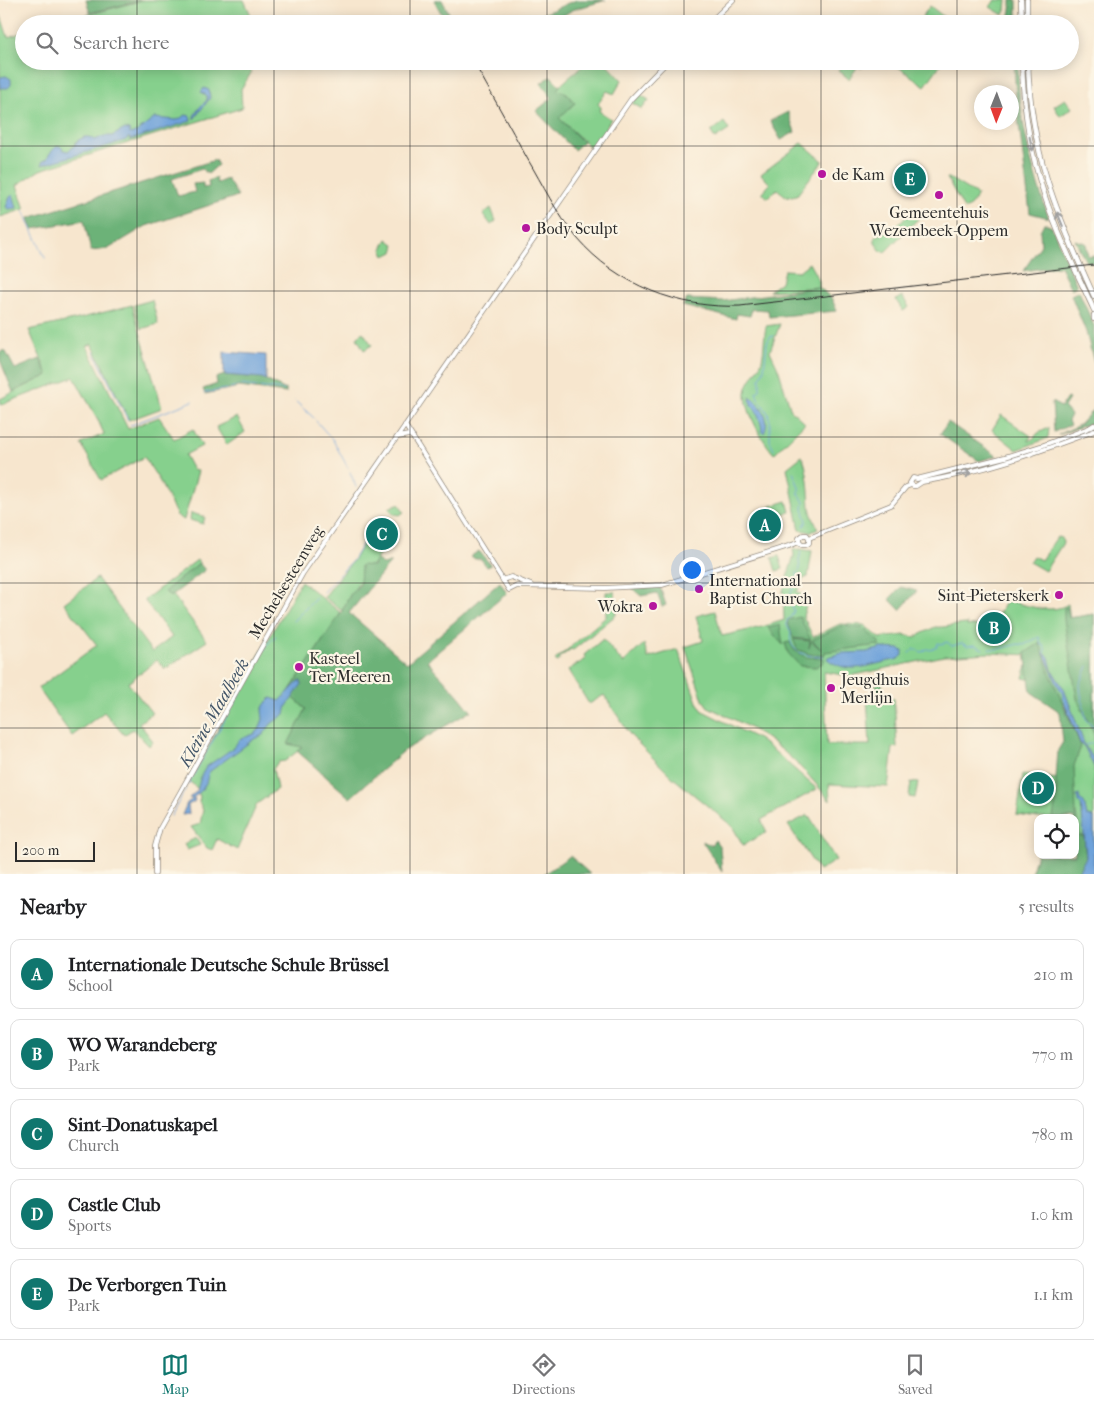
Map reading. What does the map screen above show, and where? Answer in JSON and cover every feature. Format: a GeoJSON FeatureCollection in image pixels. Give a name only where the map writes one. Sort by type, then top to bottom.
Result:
{"type":"FeatureCollection","features":[{"type":"Feature","properties":{"kind":"highway"},"geometry":{"type":"LineString","coordinates":[[1021,0],[1022,15]]}},
{"type":"Feature","properties":{"kind":"highway"},"geometry":{"type":"LineString","coordinates":[[1027,0],[1027,15]]}},
{"type":"Feature","properties":{"kind":"highway"},"geometry":{"type":"LineString","coordinates":[[1023,70],[1028,129],[1040,180],[1054,221],[1094,310]]}},
{"type":"Feature","properties":{"kind":"highway"},"geometry":{"type":"LineString","coordinates":[[1029,70],[1032,114],[1045,177],[1067,237],[1094,296]]}},
{"type":"Feature","properties":{"kind":"main road"},"geometry":{"type":"LineString","coordinates":[[717,15],[733,0]]}},
{"type":"Feature","properties":{"kind":"main road","name":"Mechelsesteenweg"},"geometry":{"type":"LineString","coordinates":[[155,874],[156,840],[176,797],[299,580],[631,99],[659,70]]}},
{"type":"Feature","properties":{"kind":"main road"},"geometry":{"type":"LineString","coordinates":[[406,425],[509,590],[516,586],[596,588],[662,585],[799,542],[802,545],[806,545],[809,542],[809,538]]}},
{"type":"Feature","properties":{"kind":"main road"},"geometry":{"type":"LineString","coordinates":[[911,485],[911,479],[918,481],[1005,457],[1093,427]]}},
{"type":"Feature","properties":{"kind":"main road"},"geometry":{"type":"LineString","coordinates":[[395,440],[401,436],[413,438]]}},
{"type":"Feature","properties":{"kind":"main road"},"geometry":{"type":"LineString","coordinates":[[809,538],[891,505],[906,487],[916,486],[918,481]]}},
{"type":"Feature","properties":{"kind":"main road"},"geometry":{"type":"LineString","coordinates":[[799,542],[799,538],[802,535],[807,535],[809,538]]}},
{"type":"Feature","properties":{"kind":"main road"},"geometry":{"type":"LineString","coordinates":[[502,580],[511,577],[533,586]]}},
{"type":"Feature","properties":{"kind":"green space"},"geometry":{"type":"Polygon","coordinates":[[[86,0],[143,0],[90,13],[86,0]]]}},
{"type":"Feature","properties":{"kind":"green space"},"geometry":{"type":"Polygon","coordinates":[[[144,0],[244,0],[251,15],[87,15],[144,0]]]}},
{"type":"Feature","properties":{"kind":"green space"},"geometry":{"type":"Polygon","coordinates":[[[434,0],[442,0],[450,15],[442,15],[434,0]]]}},
{"type":"Feature","properties":{"kind":"green space"},"geometry":{"type":"Polygon","coordinates":[[[577,0],[606,0],[572,10],[564,15],[544,15],[544,13],[577,0]]]}},
{"type":"Feature","properties":{"kind":"green space"},"geometry":{"type":"Polygon","coordinates":[[[995,0],[1007,0],[1006,10],[1003,15],[990,7],[995,0]]]}},
{"type":"Feature","properties":{"kind":"green space"},"geometry":{"type":"Polygon","coordinates":[[[1011,0],[1017,0],[1017,15],[1010,15],[1011,0]]]}},
{"type":"Feature","properties":{"kind":"green space"},"geometry":{"type":"Polygon","coordinates":[[[930,6],[942,15],[924,15],[930,6]]]}},
{"type":"Feature","properties":{"kind":"green space"},"geometry":{"type":"Polygon","coordinates":[[[0,13],[8,37],[15,35],[15,70],[251,70],[241,89],[242,108],[40,170],[17,185],[25,209],[0,217],[0,13]]]}},
{"type":"Feature","properties":{"kind":"green space"},"geometry":{"type":"Polygon","coordinates":[[[578,70],[613,70],[622,80],[614,94],[607,91],[598,104],[601,107],[599,111],[611,119],[606,127],[607,129],[592,149],[559,118],[556,89],[578,70]]]}},
{"type":"Feature","properties":{"kind":"green space"},"geometry":{"type":"Polygon","coordinates":[[[838,70],[855,70],[849,79],[838,70]]]}},
{"type":"Feature","properties":{"kind":"green space"},"geometry":{"type":"Polygon","coordinates":[[[903,70],[937,70],[925,86],[903,70]]]}},
{"type":"Feature","properties":{"kind":"green space"},"geometry":{"type":"Polygon","coordinates":[[[1014,70],[1018,70],[1019,85],[1015,85],[1014,70]]]}},
{"type":"Feature","properties":{"kind":"green space"},"geometry":{"type":"Polygon","coordinates":[[[551,76],[560,86],[557,90],[566,93],[575,103],[559,118],[583,142],[574,150],[536,111],[552,98],[541,83],[551,76]]]}},
{"type":"Feature","properties":{"kind":"green space"},"geometry":{"type":"Polygon","coordinates":[[[639,94],[649,100],[642,109],[632,103],[639,94]]]}},
{"type":"Feature","properties":{"kind":"green space"},"geometry":{"type":"Polygon","coordinates":[[[1019,95],[1035,175],[1049,218],[1030,213],[1019,124],[1019,95]]]}},
{"type":"Feature","properties":{"kind":"green space"},"geometry":{"type":"Polygon","coordinates":[[[1065,99],[1072,108],[1060,116],[1054,106],[1065,99]]]}},
{"type":"Feature","properties":{"kind":"green space"},"geometry":{"type":"Polygon","coordinates":[[[788,112],[795,132],[781,140],[770,121],[788,112]]]}},
{"type":"Feature","properties":{"kind":"green space"},"geometry":{"type":"Polygon","coordinates":[[[724,122],[729,130],[715,139],[711,132],[724,122]]]}},
{"type":"Feature","properties":{"kind":"green space"},"geometry":{"type":"Polygon","coordinates":[[[802,143],[823,161],[797,195],[787,197],[777,189],[768,198],[762,193],[770,184],[761,174],[802,143]]]}},
{"type":"Feature","properties":{"kind":"green space"},"geometry":{"type":"Polygon","coordinates":[[[215,160],[218,165],[208,174],[202,169],[172,179],[178,196],[195,192],[193,184],[203,183],[203,188],[209,187],[208,181],[216,178],[217,183],[227,179],[238,196],[146,226],[108,249],[91,251],[84,220],[33,229],[29,218],[215,160]]]}},
{"type":"Feature","properties":{"kind":"green space"},"geometry":{"type":"Polygon","coordinates":[[[913,169],[920,177],[908,189],[900,181],[913,169]]]}},
{"type":"Feature","properties":{"kind":"green space"},"geometry":{"type":"Polygon","coordinates":[[[947,178],[977,195],[976,199],[967,209],[964,209],[947,178]]]}},
{"type":"Feature","properties":{"kind":"green space"},"geometry":{"type":"Polygon","coordinates":[[[491,208],[496,221],[491,225],[483,214],[491,208]]]}},
{"type":"Feature","properties":{"kind":"green space"},"geometry":{"type":"Polygon","coordinates":[[[915,208],[922,215],[885,252],[881,251],[875,243],[875,237],[896,226],[915,208]]]}},
{"type":"Feature","properties":{"kind":"green space"},"geometry":{"type":"Polygon","coordinates":[[[1044,223],[1052,227],[1077,286],[1071,289],[1060,266],[1023,271],[1041,245],[1040,231],[1044,223]]]}},
{"type":"Feature","properties":{"kind":"green space"},"geometry":{"type":"Polygon","coordinates":[[[387,239],[395,245],[393,252],[385,256],[382,249],[387,239]]]}},
{"type":"Feature","properties":{"kind":"green space"},"geometry":{"type":"Polygon","coordinates":[[[1075,240],[1086,243],[1088,256],[1094,255],[1094,262],[1086,262],[1075,240]]]}},
{"type":"Feature","properties":{"kind":"green space"},"geometry":{"type":"Polygon","coordinates":[[[809,263],[819,281],[819,287],[769,291],[781,282],[784,270],[799,271],[809,263]]]}},
{"type":"Feature","properties":{"kind":"green space"},"geometry":{"type":"Polygon","coordinates":[[[819,287],[832,299],[837,311],[769,317],[768,310],[752,309],[750,316],[737,314],[736,319],[683,306],[687,299],[723,301],[819,287]]]}},
{"type":"Feature","properties":{"kind":"green space"},"geometry":{"type":"Polygon","coordinates":[[[1079,291],[1094,326],[1094,363],[1086,332],[1071,295],[1079,291]]]}},
{"type":"Feature","properties":{"kind":"green space"},"geometry":{"type":"Polygon","coordinates":[[[902,296],[909,307],[903,311],[896,300],[902,296]]]}},
{"type":"Feature","properties":{"kind":"green space"},"geometry":{"type":"Polygon","coordinates":[[[152,300],[158,324],[141,329],[134,305],[152,300]]]}},
{"type":"Feature","properties":{"kind":"green space"},"geometry":{"type":"Polygon","coordinates":[[[132,305],[162,408],[129,420],[92,344],[87,346],[128,429],[159,417],[174,439],[193,429],[202,446],[185,455],[193,470],[198,471],[184,520],[177,516],[159,480],[144,457],[101,480],[81,444],[104,434],[74,377],[0,405],[0,399],[48,375],[29,330],[132,305]]]}},
{"type":"Feature","properties":{"kind":"green space"},"geometry":{"type":"Polygon","coordinates":[[[780,324],[770,351],[778,368],[791,410],[805,423],[774,454],[754,423],[747,404],[746,395],[748,384],[762,360],[766,326],[780,324]]]}},
{"type":"Feature","properties":{"kind":"green space"},"geometry":{"type":"Polygon","coordinates":[[[363,332],[372,345],[364,350],[357,338],[363,332]]]}},
{"type":"Feature","properties":{"kind":"green space"},"geometry":{"type":"Polygon","coordinates":[[[5,350],[15,369],[40,359],[48,375],[13,392],[0,360],[0,352],[5,350]]]}},
{"type":"Feature","properties":{"kind":"green space"},"geometry":{"type":"Polygon","coordinates":[[[224,375],[262,378],[286,390],[286,393],[239,387],[205,394],[203,389],[217,384],[216,378],[224,375]]]}},
{"type":"Feature","properties":{"kind":"green space"},"geometry":{"type":"Polygon","coordinates":[[[1067,398],[1069,399],[1064,407],[1071,415],[1068,421],[1070,425],[1054,432],[1052,402],[1061,407],[1067,398]]]}},
{"type":"Feature","properties":{"kind":"green space"},"geometry":{"type":"Polygon","coordinates":[[[1094,409],[1094,422],[1058,435],[1079,425],[1094,409]]]}},
{"type":"Feature","properties":{"kind":"green space"},"geometry":{"type":"Polygon","coordinates":[[[1001,415],[1031,436],[1028,441],[1033,439],[1038,433],[1049,428],[1048,438],[1017,450],[992,430],[1001,415]]]}},
{"type":"Feature","properties":{"kind":"green space"},"geometry":{"type":"Polygon","coordinates":[[[237,417],[245,432],[227,445],[216,427],[237,417]]]}},
{"type":"Feature","properties":{"kind":"green space"},"geometry":{"type":"Polygon","coordinates":[[[948,422],[997,456],[979,461],[940,434],[948,422]]]}},
{"type":"Feature","properties":{"kind":"green space"},"geometry":{"type":"Polygon","coordinates":[[[802,456],[807,473],[811,510],[818,529],[811,532],[800,530],[787,468],[802,456]]]}},
{"type":"Feature","properties":{"kind":"green space"},"geometry":{"type":"Polygon","coordinates":[[[787,501],[790,512],[774,516],[771,506],[787,501]]]}},
{"type":"Feature","properties":{"kind":"green space"},"geometry":{"type":"Polygon","coordinates":[[[397,504],[400,505],[404,512],[400,515],[394,514],[389,508],[397,504]]]}},
{"type":"Feature","properties":{"kind":"green space"},"geometry":{"type":"Polygon","coordinates":[[[191,513],[205,517],[203,524],[190,520],[191,513]]]}},
{"type":"Feature","properties":{"kind":"green space"},"geometry":{"type":"Polygon","coordinates":[[[368,536],[376,543],[380,536],[389,542],[350,595],[342,611],[324,597],[354,559],[368,536]]]}},
{"type":"Feature","properties":{"kind":"green space"},"geometry":{"type":"Polygon","coordinates":[[[1057,537],[1062,538],[1063,543],[1045,571],[1029,562],[1033,556],[1041,560],[1057,537]]]}},
{"type":"Feature","properties":{"kind":"green space"},"geometry":{"type":"Polygon","coordinates":[[[793,550],[812,551],[808,577],[803,579],[797,592],[808,599],[803,616],[813,637],[840,624],[864,625],[880,638],[905,635],[915,637],[935,627],[968,624],[967,626],[993,625],[1004,604],[1009,601],[1047,609],[1054,609],[1068,604],[1070,618],[1094,614],[1094,874],[1031,874],[1035,859],[1079,859],[1079,814],[1034,814],[1034,817],[1017,815],[1023,774],[1056,779],[1078,739],[1064,703],[1036,681],[1023,678],[1030,655],[989,653],[944,656],[850,676],[824,672],[827,745],[870,745],[867,699],[894,698],[897,747],[893,748],[888,787],[829,784],[830,801],[799,766],[772,742],[736,720],[708,707],[703,700],[685,647],[703,641],[696,616],[715,611],[722,636],[784,620],[783,591],[794,555],[793,550]]]}},
{"type":"Feature","properties":{"kind":"green space"},"geometry":{"type":"Polygon","coordinates":[[[479,551],[490,566],[487,567],[481,559],[475,559],[471,556],[479,551]]]}},
{"type":"Feature","properties":{"kind":"green space"},"geometry":{"type":"Polygon","coordinates":[[[779,556],[783,569],[776,571],[772,558],[779,556]]]}},
{"type":"Feature","properties":{"kind":"green space"},"geometry":{"type":"Polygon","coordinates":[[[376,559],[384,565],[391,562],[349,613],[407,663],[500,582],[507,593],[427,661],[471,711],[405,750],[350,798],[297,751],[302,747],[288,744],[306,709],[288,693],[341,613],[350,595],[360,584],[361,565],[373,566],[376,559]]]}},
{"type":"Feature","properties":{"kind":"green space"},"geometry":{"type":"Polygon","coordinates":[[[197,560],[199,563],[165,591],[170,597],[173,595],[207,641],[165,669],[157,660],[128,683],[152,713],[139,723],[153,741],[149,746],[133,729],[124,735],[104,712],[72,736],[38,688],[97,645],[64,603],[97,578],[152,652],[172,637],[144,600],[197,560]]]}},
{"type":"Feature","properties":{"kind":"green space"},"geometry":{"type":"Polygon","coordinates":[[[199,563],[205,570],[170,597],[165,591],[199,563]]]}},
{"type":"Feature","properties":{"kind":"green space"},"geometry":{"type":"Polygon","coordinates":[[[301,581],[341,613],[288,693],[306,709],[303,747],[285,761],[278,762],[273,769],[277,789],[257,804],[237,850],[217,839],[212,850],[207,848],[191,827],[200,824],[203,810],[199,802],[200,797],[197,788],[189,781],[301,581]]]}},
{"type":"Feature","properties":{"kind":"green space"},"geometry":{"type":"Polygon","coordinates":[[[660,587],[666,605],[662,607],[657,593],[641,596],[632,588],[660,587]]]}},
{"type":"Feature","properties":{"kind":"green space"},"geometry":{"type":"Polygon","coordinates":[[[901,587],[917,591],[900,610],[889,599],[901,587]]]}},
{"type":"Feature","properties":{"kind":"green space"},"geometry":{"type":"Polygon","coordinates":[[[606,592],[615,592],[616,615],[573,650],[571,649],[559,658],[560,660],[557,662],[555,660],[606,617],[606,592]]]}},
{"type":"Feature","properties":{"kind":"green space"},"geometry":{"type":"Polygon","coordinates":[[[1067,607],[1069,618],[1094,614],[1094,733],[1077,699],[1064,620],[1064,608],[1067,607]]]}},
{"type":"Feature","properties":{"kind":"green space"},"geometry":{"type":"Polygon","coordinates":[[[800,617],[811,640],[793,638],[787,620],[800,617]]]}},
{"type":"Feature","properties":{"kind":"green space"},"geometry":{"type":"Polygon","coordinates":[[[780,625],[783,645],[768,628],[780,625]]]}},
{"type":"Feature","properties":{"kind":"green space"},"geometry":{"type":"Polygon","coordinates":[[[841,626],[863,628],[880,645],[825,652],[824,656],[808,654],[797,649],[793,639],[810,641],[809,648],[811,641],[821,649],[812,640],[841,626]]]}},
{"type":"Feature","properties":{"kind":"green space"},"geometry":{"type":"Polygon","coordinates":[[[603,639],[623,663],[644,644],[648,658],[678,649],[697,702],[703,711],[758,739],[817,789],[761,820],[767,832],[743,845],[732,826],[672,777],[631,736],[604,695],[589,704],[568,670],[586,659],[584,655],[603,639]]]}},
{"type":"Feature","properties":{"kind":"green space"},"geometry":{"type":"Polygon","coordinates":[[[790,642],[795,651],[805,657],[824,658],[824,662],[816,667],[800,666],[788,653],[785,643],[790,642]]]}},
{"type":"Feature","properties":{"kind":"green space"},"geometry":{"type":"Polygon","coordinates":[[[1040,643],[1049,671],[1081,746],[1074,766],[1076,814],[1054,814],[1058,750],[1063,742],[1060,712],[1031,692],[1025,653],[1040,643]]]}},
{"type":"Feature","properties":{"kind":"green space"},"geometry":{"type":"Polygon","coordinates":[[[881,676],[884,698],[877,698],[877,677],[881,676]]]}},
{"type":"Feature","properties":{"kind":"green space"},"geometry":{"type":"Polygon","coordinates":[[[911,782],[918,783],[915,798],[909,797],[911,782]]]}},
{"type":"Feature","properties":{"kind":"green space"},"geometry":{"type":"Polygon","coordinates":[[[808,815],[836,860],[819,871],[788,825],[808,815]]]}},
{"type":"Feature","properties":{"kind":"green space"},"geometry":{"type":"Polygon","coordinates":[[[1079,830],[1080,836],[1084,836],[1086,859],[1077,874],[1031,874],[1036,859],[1079,859],[1079,830]]]}},
{"type":"Feature","properties":{"kind":"green space"},"geometry":{"type":"Polygon","coordinates":[[[196,838],[200,845],[187,850],[184,844],[196,838]]]}},
{"type":"Feature","properties":{"kind":"green space"},"geometry":{"type":"Polygon","coordinates":[[[715,840],[720,847],[722,872],[702,841],[711,845],[715,840]]]}},
{"type":"Feature","properties":{"kind":"green space"},"geometry":{"type":"Polygon","coordinates":[[[570,856],[590,874],[544,874],[570,856]]]}},
{"type":"Feature","properties":{"kind":"water"},"geometry":{"type":"Polygon","coordinates":[[[6,76],[11,79],[11,85],[8,88],[0,88],[0,77],[6,76]]]}},
{"type":"Feature","properties":{"kind":"water"},"geometry":{"type":"Polygon","coordinates":[[[204,88],[209,90],[210,98],[194,119],[199,108],[207,100],[207,96],[201,92],[204,88]]]}},
{"type":"Feature","properties":{"kind":"water"},"geometry":{"type":"Polygon","coordinates":[[[186,115],[190,116],[191,121],[130,140],[129,137],[126,140],[111,145],[42,165],[42,162],[47,159],[57,146],[68,151],[77,141],[84,137],[90,137],[95,140],[104,136],[112,136],[125,129],[129,130],[130,134],[138,131],[155,118],[177,120],[186,115]]]}},
{"type":"Feature","properties":{"kind":"water"},"geometry":{"type":"Polygon","coordinates":[[[13,194],[17,208],[8,209],[6,207],[13,194]]]}},
{"type":"Feature","properties":{"kind":"water"},"geometry":{"type":"Polygon","coordinates":[[[224,352],[266,355],[266,380],[262,378],[224,375],[224,352]]]}},
{"type":"Feature","properties":{"kind":"water"},"geometry":{"type":"Polygon","coordinates":[[[750,397],[762,408],[766,418],[764,433],[762,432],[757,413],[751,405],[750,397]]]}},
{"type":"Feature","properties":{"kind":"water"},"geometry":{"type":"Polygon","coordinates":[[[882,648],[900,649],[903,651],[903,655],[895,660],[856,668],[835,664],[827,659],[842,653],[867,652],[882,648]]]}},
{"type":"Feature","properties":{"kind":"water"},"geometry":{"type":"Polygon","coordinates":[[[1044,653],[1049,657],[1052,670],[1064,689],[1085,746],[1094,759],[1094,767],[1084,746],[1080,743],[1062,693],[1044,653]]]}},
{"type":"Feature","properties":{"kind":"water"},"geometry":{"type":"Polygon","coordinates":[[[300,680],[302,684],[287,706],[285,714],[271,724],[263,735],[254,739],[209,772],[202,790],[193,798],[195,799],[194,802],[188,805],[189,814],[182,815],[187,803],[193,799],[189,798],[197,791],[201,776],[206,767],[233,748],[240,739],[259,730],[263,719],[262,710],[265,704],[271,698],[280,701],[300,680]]]}},
{"type":"Feature","properties":{"kind":"water"},"geometry":{"type":"Polygon","coordinates":[[[1079,795],[1080,800],[1084,802],[1087,816],[1094,817],[1094,874],[1077,874],[1086,857],[1081,804],[1078,802],[1077,796],[1079,795]]]}},
{"type":"Feature","properties":{"kind":"waterway"},"geometry":{"type":"LineString","coordinates":[[24,211],[45,258]]}},
{"type":"Feature","properties":{"kind":"waterway"},"geometry":{"type":"LineString","coordinates":[[774,336],[770,337],[767,343],[764,369],[760,378],[760,390],[756,392],[768,413],[770,441],[774,449]]}},
{"type":"Feature","properties":{"kind":"waterway"},"geometry":{"type":"LineString","coordinates":[[94,352],[128,420]]}},
{"type":"Feature","properties":{"kind":"waterway"},"geometry":{"type":"LineString","coordinates":[[230,388],[240,385],[284,390]]}},
{"type":"Feature","properties":{"kind":"waterway"},"geometry":{"type":"LineString","coordinates":[[204,393],[227,389]]}},
{"type":"Feature","properties":{"kind":"waterway"},"geometry":{"type":"LineString","coordinates":[[130,424],[193,401]]}},
{"type":"Feature","properties":{"kind":"waterway"},"geometry":{"type":"LineString","coordinates":[[295,401],[314,418]]}},
{"type":"Feature","properties":{"kind":"waterway"},"geometry":{"type":"LineString","coordinates":[[316,421],[333,440],[348,468]]}},
{"type":"Feature","properties":{"kind":"waterway"},"geometry":{"type":"LineString","coordinates":[[350,472],[356,487]]}},
{"type":"Feature","properties":{"kind":"waterway"},"geometry":{"type":"LineString","coordinates":[[793,472],[799,487],[799,494],[804,502],[803,509],[807,521],[804,526]]}},
{"type":"Feature","properties":{"kind":"waterway"},"geometry":{"type":"LineString","coordinates":[[323,592],[353,560],[367,536]]}},
{"type":"Feature","properties":{"kind":"waterway"},"geometry":{"type":"LineString","coordinates":[[801,551],[799,560],[800,570],[797,573],[798,578],[788,599],[794,611],[787,620],[787,625],[791,633],[792,645],[795,649],[811,656],[823,657]]}},
{"type":"Feature","properties":{"kind":"waterway"},"geometry":{"type":"LineString","coordinates":[[293,621],[317,597]]}},
{"type":"Feature","properties":{"kind":"waterway","name":"Kleine Maalbeek"},"geometry":{"type":"LineString","coordinates":[[264,650],[276,636]]}},
{"type":"Feature","properties":{"kind":"waterway"},"geometry":{"type":"LineString","coordinates":[[989,649],[999,649],[1018,644],[1024,645],[1039,637],[1041,644],[1045,647],[1045,654]]}},
{"type":"Feature","properties":{"kind":"waterway"},"geometry":{"type":"LineString","coordinates":[[909,653],[914,649],[922,652],[927,649],[931,650],[937,647],[938,643],[947,642],[952,646],[962,643],[967,646],[975,645],[983,649]]}},
{"type":"Feature","properties":{"kind":"waterway","name":"Kleine Maalbeek"},"geometry":{"type":"LineString","coordinates":[[188,785],[262,654]]}},
{"type":"Feature","properties":{"kind":"waterway"},"geometry":{"type":"LineString","coordinates":[[1088,666],[1080,685],[1086,720],[1094,728]]}},
{"type":"Feature","properties":{"kind":"waterway"},"geometry":{"type":"LineString","coordinates":[[1085,745],[1094,743]]}},
{"type":"Feature","properties":{"kind":"waterway","name":"Kleine Maalbeek"},"geometry":{"type":"LineString","coordinates":[[171,816],[186,788]]}},
{"type":"Feature","properties":{"kind":"tram line"},"geometry":{"type":"LineString","coordinates":[[478,70],[550,199],[577,238],[593,255],[630,281],[651,291],[673,298],[717,306],[740,306],[1094,265]]}},
{"type":"Feature","properties":{"kind":"place","name":"de Kam"},"geometry":{"type":"Point","coordinates":[822,174]}},
{"type":"Feature","properties":{"kind":"place","name":"De Verborgen Tuin"},"geometry":{"type":"Point","coordinates":[910,179]}},
{"type":"Feature","properties":{"kind":"place","name":"Gemeentehuis Wezembeek-Oppem"},"geometry":{"type":"Point","coordinates":[939,195]}},
{"type":"Feature","properties":{"kind":"place","name":"Body Sculpt"},"geometry":{"type":"Point","coordinates":[526,228]}},
{"type":"Feature","properties":{"kind":"place","name":"Internationale Deutsche Schule Brüssel"},"geometry":{"type":"Point","coordinates":[765,525]}},
{"type":"Feature","properties":{"kind":"place","name":"Sint-Donatuskapel"},"geometry":{"type":"Point","coordinates":[382,534]}},
{"type":"Feature","properties":{"kind":"place","name":"International Baptist Church"},"geometry":{"type":"Point","coordinates":[699,589]}},
{"type":"Feature","properties":{"kind":"place","name":"Sint-Pieterskerk"},"geometry":{"type":"Point","coordinates":[1059,595]}},
{"type":"Feature","properties":{"kind":"place","name":"Wokra"},"geometry":{"type":"Point","coordinates":[653,606]}},
{"type":"Feature","properties":{"kind":"place","name":"WO Warandeberg"},"geometry":{"type":"Point","coordinates":[994,628]}},
{"type":"Feature","properties":{"kind":"place","name":"Kasteel Ter Meeren"},"geometry":{"type":"Point","coordinates":[299,667]}},
{"type":"Feature","properties":{"kind":"place","name":"Jeugdhuis Merlijn"},"geometry":{"type":"Point","coordinates":[831,688]}},
{"type":"Feature","properties":{"kind":"place","name":"Castle Club"},"geometry":{"type":"Point","coordinates":[1038,788]}}]}
